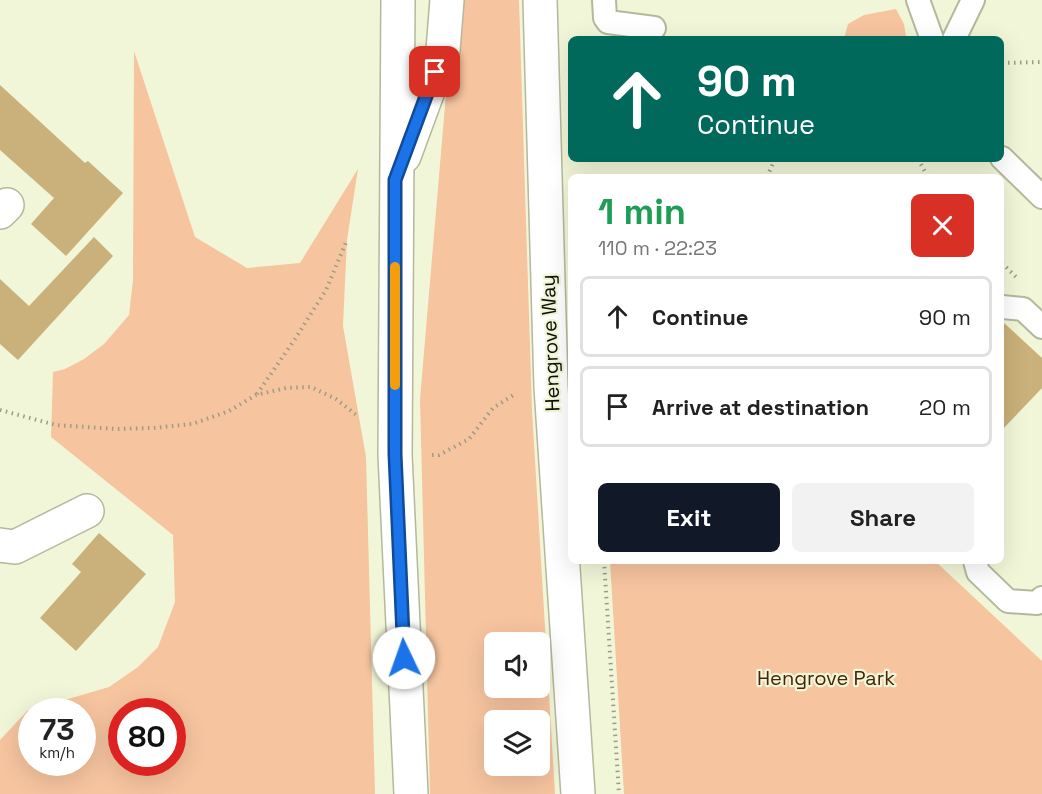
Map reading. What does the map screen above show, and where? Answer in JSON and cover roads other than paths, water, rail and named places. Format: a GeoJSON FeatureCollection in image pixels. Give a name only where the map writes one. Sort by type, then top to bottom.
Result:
{"type":"FeatureCollection","features":[{"type":"Feature","properties":{"kind":"main road"},"geometry":{"type":"LineString","coordinates":[[398,0],[395,180],[395,454],[411,794]]}},
{"type":"Feature","properties":{"kind":"main road"},"geometry":{"type":"LineString","coordinates":[[395,180],[443,50],[447,0]]}},
{"type":"Feature","properties":{"kind":"main road","name":"Hengrove Way"},"geometry":{"type":"LineString","coordinates":[[540,0],[551,387],[578,794]]}},
{"type":"Feature","properties":{"kind":"main road"},"geometry":{"type":"LineString","coordinates":[[0,545],[15,547],[87,511]]}},
{"type":"Feature","properties":{"kind":"lane"},"geometry":{"type":"LineString","coordinates":[[604,0],[605,18],[608,22],[654,28]]}},
{"type":"Feature","properties":{"kind":"lane"},"geometry":{"type":"LineString","coordinates":[[918,0],[931,36]]}},
{"type":"Feature","properties":{"kind":"lane"},"geometry":{"type":"LineString","coordinates":[[955,36],[973,0]]}},
{"type":"Feature","properties":{"kind":"lane"},"geometry":{"type":"LineString","coordinates":[[1004,160],[1042,197]]}},
{"type":"Feature","properties":{"kind":"lane"},"geometry":{"type":"LineString","coordinates":[[1004,307],[1023,309],[1042,327]]}},
{"type":"Feature","properties":{"kind":"lane"},"geometry":{"type":"LineString","coordinates":[[976,564],[978,572],[1008,601],[1037,603],[1042,598]]}},
{"type":"Feature","properties":{"kind":"park label","name":"Hengrove Park"},"geometry":{"type":"Point","coordinates":[826,678]}}]}
